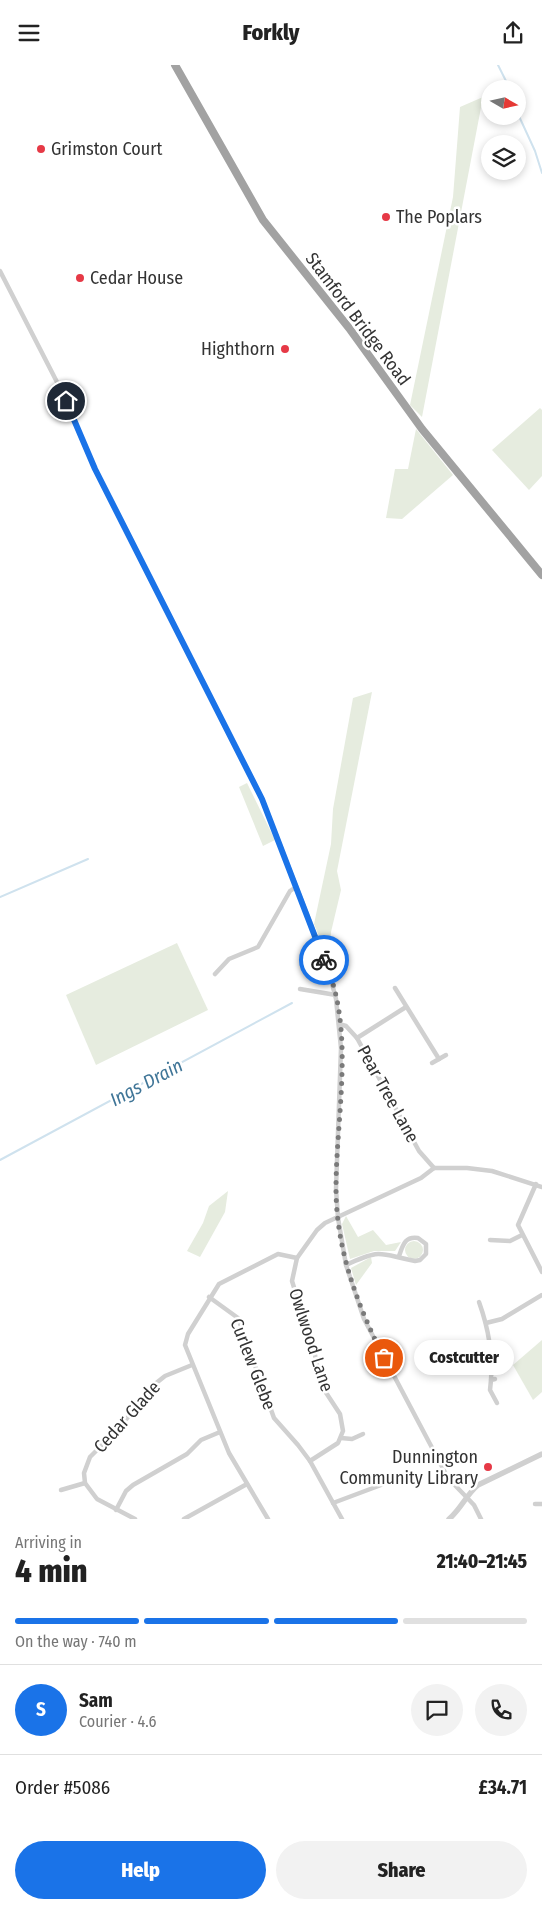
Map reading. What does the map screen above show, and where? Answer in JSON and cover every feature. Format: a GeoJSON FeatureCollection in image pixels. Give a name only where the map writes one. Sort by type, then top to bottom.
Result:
{"type":"FeatureCollection","features":[{"type":"Feature","properties":{"kind":"highway","name":"Stamford Bridge Road"},"geometry":{"type":"LineString","coordinates":[[175,65],[263,220],[349,328],[422,429],[542,575]]}},
{"type":"Feature","properties":{"kind":"street"},"geometry":{"type":"LineString","coordinates":[[0,271],[58,383],[95,469],[262,799],[322,954],[336,995],[339,1024],[341,1068],[336,1189],[338,1218],[346,1265],[364,1319],[384,1358],[448,1478],[474,1505],[481,1519]]}},
{"type":"Feature","properties":{"kind":"street"},"geometry":{"type":"LineString","coordinates":[[215,974],[229,959],[258,947],[290,891],[296,887]]}},
{"type":"Feature","properties":{"kind":"street"},"geometry":{"type":"LineString","coordinates":[[395,988],[439,1059]]}},
{"type":"Feature","properties":{"kind":"street"},"geometry":{"type":"LineString","coordinates":[[300,989],[336,995]]}},
{"type":"Feature","properties":{"kind":"street"},"geometry":{"type":"LineString","coordinates":[[357,1038],[406,1007]]}},
{"type":"Feature","properties":{"kind":"street","name":"Pear Tree Lane"},"geometry":{"type":"LineString","coordinates":[[339,1024],[346,1026],[357,1038],[419,1151],[434,1168]]}},
{"type":"Feature","properties":{"kind":"street"},"geometry":{"type":"LineString","coordinates":[[432,1063],[446,1055]]}},
{"type":"Feature","properties":{"kind":"street"},"geometry":{"type":"LineString","coordinates":[[434,1168],[467,1168],[492,1171],[542,1187]]}},
{"type":"Feature","properties":{"kind":"street","name":"Owlwood Lane"},"geometry":{"type":"LineString","coordinates":[[341,1437],[342,1419],[321,1385],[315,1355],[293,1288],[292,1275],[297,1258],[320,1225],[421,1178],[434,1168]]}},
{"type":"Feature","properties":{"kind":"street"},"geometry":{"type":"LineString","coordinates":[[536,1185],[518,1221],[518,1225],[542,1272]]}},
{"type":"Feature","properties":{"kind":"street"},"geometry":{"type":"LineString","coordinates":[[490,1240],[510,1241],[522,1235]]}},
{"type":"Feature","properties":{"kind":"street"},"geometry":{"type":"LineString","coordinates":[[346,1265],[374,1253],[399,1256],[408,1260],[420,1260],[426,1254],[426,1244],[418,1238],[409,1239],[405,1241],[399,1256]]}},
{"type":"Feature","properties":{"kind":"street"},"geometry":{"type":"LineString","coordinates":[[268,1519],[220,1432],[185,1350],[186,1339],[218,1284],[278,1254],[297,1258]]}},
{"type":"Feature","properties":{"kind":"street"},"geometry":{"type":"LineString","coordinates":[[486,1323],[502,1319],[542,1295]]}},
{"type":"Feature","properties":{"kind":"street","name":"Curlew Glebe"},"geometry":{"type":"LineString","coordinates":[[209,1297],[236,1315],[274,1418],[310,1461],[342,1519]]}},
{"type":"Feature","properties":{"kind":"street"},"geometry":{"type":"LineString","coordinates":[[479,1302],[486,1323],[492,1355],[493,1379],[490,1390],[497,1403]]}},
{"type":"Feature","properties":{"kind":"street","name":"Cedar Glade"},"geometry":{"type":"LineString","coordinates":[[85,1483],[84,1473],[90,1457],[118,1429],[155,1384],[165,1376],[192,1365]]}},
{"type":"Feature","properties":{"kind":"street"},"geometry":{"type":"LineString","coordinates":[[116,1510],[126,1491],[132,1485],[187,1454],[201,1441],[220,1432]]}},
{"type":"Feature","properties":{"kind":"street"},"geometry":{"type":"LineString","coordinates":[[310,1461],[332,1447],[341,1437],[352,1439],[363,1433]]}},
{"type":"Feature","properties":{"kind":"street"},"geometry":{"type":"LineString","coordinates":[[449,1519],[478,1485],[542,1454]]}},
{"type":"Feature","properties":{"kind":"street"},"geometry":{"type":"LineString","coordinates":[[61,1490],[85,1483],[97,1499],[135,1519]]}},
{"type":"Feature","properties":{"kind":"street"},"geometry":{"type":"LineString","coordinates":[[184,1519],[247,1483]]}},
{"type":"Feature","properties":{"kind":"street"},"geometry":{"type":"LineString","coordinates":[[333,1503],[381,1485]]}},
{"type":"Feature","properties":{"kind":"street"},"geometry":{"type":"LineString","coordinates":[[535,1504],[542,1504]]}},
{"type":"Feature","properties":{"kind":"shaded area"},"geometry":{"type":"Polygon","coordinates":[[[481,98],[481,107],[422,417],[410,405],[453,197],[460,107],[481,98]]]}},
{"type":"Feature","properties":{"kind":"shaded area"},"geometry":{"type":"Polygon","coordinates":[[[540,408],[542,410],[542,476],[529,490],[492,450],[540,408]]]}},
{"type":"Feature","properties":{"kind":"shaded area"},"geometry":{"type":"Polygon","coordinates":[[[416,429],[453,475],[402,519],[386,518],[395,469],[408,469],[416,429]]]}},
{"type":"Feature","properties":{"kind":"shaded area"},"geometry":{"type":"Polygon","coordinates":[[[372,692],[337,871],[341,890],[331,932],[330,963],[314,924],[331,844],[333,809],[353,698],[372,692]]]}},
{"type":"Feature","properties":{"kind":"shaded area"},"geometry":{"type":"Polygon","coordinates":[[[247,783],[275,840],[263,846],[239,787],[247,783]]]}},
{"type":"Feature","properties":{"kind":"shaded area"},"geometry":{"type":"Polygon","coordinates":[[[177,943],[208,1010],[96,1065],[66,995],[177,943]]]}},
{"type":"Feature","properties":{"kind":"shaded area"},"geometry":{"type":"Polygon","coordinates":[[[228,1191],[225,1212],[200,1257],[187,1251],[203,1223],[209,1206],[228,1191]]]}},
{"type":"Feature","properties":{"kind":"shaded area"},"geometry":{"type":"Polygon","coordinates":[[[346,1216],[358,1237],[373,1230],[386,1245],[401,1242],[395,1251],[374,1251],[350,1259],[342,1224],[346,1216]]]}},
{"type":"Feature","properties":{"kind":"shaded area"},"geometry":{"type":"Polygon","coordinates":[[[414,1241],[420,1244],[423,1250],[420,1256],[414,1259],[408,1256],[405,1250],[408,1244],[414,1241]]]}},
{"type":"Feature","properties":{"kind":"shaded area"},"geometry":{"type":"Polygon","coordinates":[[[371,1257],[372,1263],[356,1285],[351,1268],[371,1257]]]}},
{"type":"Feature","properties":{"kind":"shaded area"},"geometry":{"type":"Polygon","coordinates":[[[542,1340],[542,1392],[533,1400],[513,1365],[542,1340]]]}},
{"type":"Feature","properties":{"kind":"waterway"},"geometry":{"type":"LineString","coordinates":[[498,65],[506,80]]}},
{"type":"Feature","properties":{"kind":"waterway"},"geometry":{"type":"LineString","coordinates":[[523,125],[535,151],[542,173]]}},
{"type":"Feature","properties":{"kind":"waterway"},"geometry":{"type":"LineString","coordinates":[[0,897],[88,859]]}},
{"type":"Feature","properties":{"kind":"waterway","name":"Ings Drain"},"geometry":{"type":"LineString","coordinates":[[0,1160],[292,1003]]}},
{"type":"Feature","properties":{"kind":"way so far"},"geometry":{"type":"LineString","coordinates":[[324,960],[336,995],[341,1049],[341,1096],[336,1189],[339,1230],[346,1265],[358,1303],[384,1358]]}},
{"type":"Feature","properties":{"kind":"place","name":"Grimston Court"},"geometry":{"type":"Point","coordinates":[41,149]}},
{"type":"Feature","properties":{"kind":"place","name":"The Poplars"},"geometry":{"type":"Point","coordinates":[386,217]}},
{"type":"Feature","properties":{"kind":"place","name":"Cedar House"},"geometry":{"type":"Point","coordinates":[80,278]}},
{"type":"Feature","properties":{"kind":"place","name":"Highthorn"},"geometry":{"type":"Point","coordinates":[285,349]}},
{"type":"Feature","properties":{"kind":"place","name":"Costcutter"},"geometry":{"type":"Point","coordinates":[384,1358]}},
{"type":"Feature","properties":{"kind":"place","name":"Dunnington Community Library"},"geometry":{"type":"Point","coordinates":[488,1467]}},
{"type":"Feature","properties":{"kind":"route"},"geometry":{"type":"LineString","coordinates":[[66,401],[95,469],[262,799],[324,960]]}}]}
